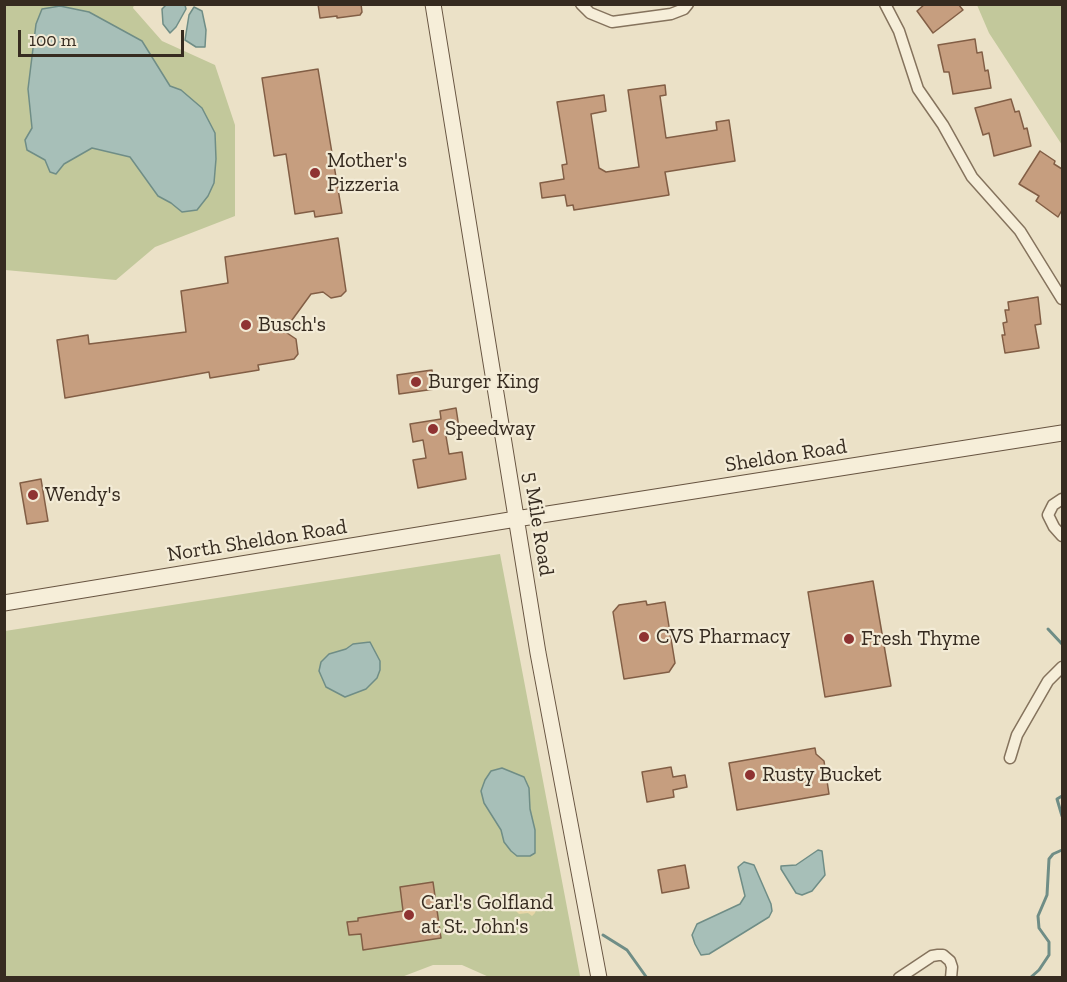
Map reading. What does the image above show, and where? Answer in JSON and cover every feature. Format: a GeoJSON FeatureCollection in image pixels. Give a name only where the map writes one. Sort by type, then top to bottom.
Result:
{"type":"FeatureCollection","features":[{"type":"Feature","properties":{"kind":"main road","name":"5 Mile Road"},"geometry":{"type":"LineString","coordinates":[[433,4],[516,519],[561,780],[599,978]]}},
{"type":"Feature","properties":{"kind":"main road","name":"Sheldon Road"},"geometry":{"type":"LineString","coordinates":[[516,519],[1062,433]]}},
{"type":"Feature","properties":{"kind":"main road","name":"North Sheldon Road"},"geometry":{"type":"LineString","coordinates":[[4,603],[516,519]]}},
{"type":"Feature","properties":{"kind":"street"},"geometry":{"type":"LineString","coordinates":[[580,4],[590,13],[612,22],[671,14],[684,9],[688,4]]}},
{"type":"Feature","properties":{"kind":"street"},"geometry":{"type":"LineString","coordinates":[[885,4],[899,31],[918,89],[943,125],[972,177],[1020,231],[1062,299]]}},
{"type":"Feature","properties":{"kind":"street"},"geometry":{"type":"LineString","coordinates":[[1062,499],[1053,505],[1048,515],[1062,536]]}},
{"type":"Feature","properties":{"kind":"street"},"geometry":{"type":"LineString","coordinates":[[1010,758],[1017,735],[1048,681],[1062,667]]}},
{"type":"Feature","properties":{"kind":"street"},"geometry":{"type":"LineString","coordinates":[[904,977],[932,956],[943,956],[950,961],[951,978]]}},
{"type":"Feature","properties":{"kind":"green space"},"geometry":{"type":"Polygon","coordinates":[[[4,5],[134,5],[133,8],[162,41],[215,65],[235,125],[235,216],[155,247],[116,280],[5,270],[4,5]],[[36,24],[28,89],[32,128],[25,140],[33,154],[46,160],[50,172],[56,174],[64,164],[92,148],[130,157],[158,196],[183,212],[214,183],[215,133],[181,90],[170,86],[142,41],[123,31],[36,24]]]}},
{"type":"Feature","properties":{"kind":"green space"},"geometry":{"type":"Polygon","coordinates":[[[977,5],[1062,5],[1062,145],[989,33],[977,5]]]}},
{"type":"Feature","properties":{"kind":"green space"},"geometry":{"type":"Polygon","coordinates":[[[500,554],[580,976],[489,977],[462,965],[433,965],[399,978],[5,977],[5,631],[500,554]]]}},
{"type":"Feature","properties":{"kind":"sand"},"geometry":{"type":"Polygon","coordinates":[[[520,900],[532,903],[536,910],[532,916],[528,913],[519,914],[515,910],[520,900]]]}},
{"type":"Feature","properties":{"kind":"water"},"geometry":{"type":"Polygon","coordinates":[[[166,5],[185,5],[186,9],[170,33],[163,24],[162,9],[166,5]]]}},
{"type":"Feature","properties":{"kind":"water"},"geometry":{"type":"Polygon","coordinates":[[[60,6],[89,12],[142,41],[170,86],[181,90],[202,108],[215,133],[216,159],[214,183],[208,196],[197,210],[182,212],[158,196],[130,157],[92,148],[64,164],[56,174],[50,172],[45,160],[27,150],[25,140],[32,128],[28,89],[36,24],[42,9],[60,6]]]}},
{"type":"Feature","properties":{"kind":"water"},"geometry":{"type":"Polygon","coordinates":[[[194,7],[202,11],[206,30],[205,47],[196,47],[185,40],[189,15],[194,7]]]}},
{"type":"Feature","properties":{"kind":"water"},"geometry":{"type":"Polygon","coordinates":[[[370,642],[380,661],[377,678],[366,689],[345,697],[326,687],[319,671],[321,662],[329,654],[346,649],[353,644],[370,642]]]}},
{"type":"Feature","properties":{"kind":"water"},"geometry":{"type":"Polygon","coordinates":[[[502,768],[524,777],[529,788],[530,809],[535,830],[535,853],[530,856],[517,856],[511,851],[484,803],[481,791],[485,780],[491,771],[502,768]]]}},
{"type":"Feature","properties":{"kind":"water"},"geometry":{"type":"Polygon","coordinates":[[[818,850],[822,851],[825,875],[812,891],[802,895],[796,893],[781,866],[796,865],[818,850]]]}},
{"type":"Feature","properties":{"kind":"water"},"geometry":{"type":"Polygon","coordinates":[[[744,862],[754,865],[772,911],[769,917],[709,954],[701,955],[692,935],[697,924],[740,904],[745,896],[738,867],[744,862]]]}},
{"type":"Feature","properties":{"kind":"building"},"geometry":{"type":"Polygon","coordinates":[[[318,4],[361,4],[362,12],[360,15],[320,18],[318,4]]]}},
{"type":"Feature","properties":{"kind":"building"},"geometry":{"type":"Polygon","coordinates":[[[925,4],[958,4],[963,10],[933,33],[917,11],[925,4]]]}},
{"type":"Feature","properties":{"kind":"building"},"geometry":{"type":"Polygon","coordinates":[[[975,39],[977,53],[982,52],[985,71],[988,70],[991,88],[953,94],[949,72],[944,72],[938,45],[975,39]]]}},
{"type":"Feature","properties":{"kind":"building"},"geometry":{"type":"Polygon","coordinates":[[[318,69],[342,213],[315,217],[314,211],[295,214],[286,154],[274,156],[262,78],[318,69]]]}},
{"type":"Feature","properties":{"kind":"building"},"geometry":{"type":"Polygon","coordinates":[[[665,85],[666,95],[660,96],[666,138],[717,130],[716,122],[729,120],[735,161],[665,172],[669,195],[574,210],[573,205],[567,206],[565,195],[542,198],[540,183],[564,179],[562,165],[567,164],[557,102],[604,95],[606,111],[591,114],[599,168],[606,172],[639,167],[628,90],[665,85]]]}},
{"type":"Feature","properties":{"kind":"building"},"geometry":{"type":"Polygon","coordinates":[[[1011,99],[1015,112],[1019,111],[1024,129],[1027,128],[1031,146],[994,156],[989,133],[983,135],[975,108],[1011,99]]]}},
{"type":"Feature","properties":{"kind":"building"},"geometry":{"type":"Polygon","coordinates":[[[1040,151],[1062,169],[1062,210],[1058,217],[1036,201],[1039,196],[1019,184],[1040,151]]]}},
{"type":"Feature","properties":{"kind":"building"},"geometry":{"type":"Polygon","coordinates":[[[338,238],[346,291],[341,296],[331,298],[323,292],[311,294],[284,331],[296,339],[298,354],[294,359],[258,365],[259,370],[210,378],[209,372],[65,398],[57,340],[88,335],[89,344],[186,332],[181,291],[228,283],[225,257],[338,238]]]}},
{"type":"Feature","properties":{"kind":"building"},"geometry":{"type":"Polygon","coordinates":[[[1038,297],[1041,324],[1035,325],[1039,348],[1005,353],[1002,335],[1005,335],[1003,323],[1007,322],[1005,310],[1009,310],[1008,302],[1038,297]]]}},
{"type":"Feature","properties":{"kind":"building","name":"Burger King"},"geometry":{"type":"Polygon","coordinates":[[[432,370],[435,389],[399,394],[397,375],[432,370]]]}},
{"type":"Feature","properties":{"kind":"building"},"geometry":{"type":"Polygon","coordinates":[[[456,408],[460,434],[446,436],[449,454],[462,452],[466,479],[418,488],[413,460],[426,458],[423,440],[413,442],[410,424],[441,419],[440,411],[456,408]]]}},
{"type":"Feature","properties":{"kind":"building","name":"Wendy's"},"geometry":{"type":"Polygon","coordinates":[[[41,479],[48,521],[27,524],[20,483],[41,479]]]}},
{"type":"Feature","properties":{"kind":"building","name":"Fresh Thyme"},"geometry":{"type":"Polygon","coordinates":[[[873,581],[891,686],[825,697],[808,592],[873,581]]]}},
{"type":"Feature","properties":{"kind":"building","name":"CVS Pharmacy"},"geometry":{"type":"Polygon","coordinates":[[[646,601],[647,605],[665,602],[675,663],[669,672],[624,679],[613,612],[619,605],[646,601]]]}},
{"type":"Feature","properties":{"kind":"building"},"geometry":{"type":"Polygon","coordinates":[[[815,748],[816,754],[824,761],[829,794],[737,810],[729,763],[815,748]]]}},
{"type":"Feature","properties":{"kind":"building"},"geometry":{"type":"Polygon","coordinates":[[[671,767],[673,777],[685,775],[687,787],[673,790],[674,797],[647,802],[642,772],[671,767]]]}},
{"type":"Feature","properties":{"kind":"building"},"geometry":{"type":"Polygon","coordinates":[[[685,865],[689,888],[662,893],[658,870],[685,865]]]}},
{"type":"Feature","properties":{"kind":"building","name":"Carl's Golfland at St. John's"},"geometry":{"type":"Polygon","coordinates":[[[433,882],[441,938],[363,950],[361,934],[349,935],[347,922],[358,921],[358,918],[403,911],[400,887],[433,882]]]}},
{"type":"Feature","properties":{"kind":"waterway"},"geometry":{"type":"LineString","coordinates":[[1048,629],[1062,644]]}},
{"type":"Feature","properties":{"kind":"waterway"},"geometry":{"type":"LineString","coordinates":[[1062,796],[1057,799],[1062,816]]}},
{"type":"Feature","properties":{"kind":"waterway"},"geometry":{"type":"LineString","coordinates":[[1030,978],[1039,970],[1049,955],[1049,942],[1039,928],[1038,916],[1047,895],[1049,859],[1053,854],[1062,850]]}},
{"type":"Feature","properties":{"kind":"waterway"},"geometry":{"type":"LineString","coordinates":[[603,935],[627,950],[647,978]]}},
{"type":"Feature","properties":{"kind":"place","name":"Mother's Pizzeria"},"geometry":{"type":"Point","coordinates":[315,173]}},
{"type":"Feature","properties":{"kind":"place","name":"Busch's"},"geometry":{"type":"Point","coordinates":[246,325]}},
{"type":"Feature","properties":{"kind":"place","name":"Burger King"},"geometry":{"type":"Point","coordinates":[416,382]}},
{"type":"Feature","properties":{"kind":"place","name":"Speedway"},"geometry":{"type":"Point","coordinates":[433,429]}},
{"type":"Feature","properties":{"kind":"place","name":"Wendy's"},"geometry":{"type":"Point","coordinates":[33,495]}},
{"type":"Feature","properties":{"kind":"place","name":"CVS Pharmacy"},"geometry":{"type":"Point","coordinates":[644,637]}},
{"type":"Feature","properties":{"kind":"place","name":"Fresh Thyme"},"geometry":{"type":"Point","coordinates":[849,639]}},
{"type":"Feature","properties":{"kind":"place","name":"Rusty Bucket"},"geometry":{"type":"Point","coordinates":[750,775]}},
{"type":"Feature","properties":{"kind":"place","name":"Carl's Golfland at St. John's"},"geometry":{"type":"Point","coordinates":[409,915]}}]}
